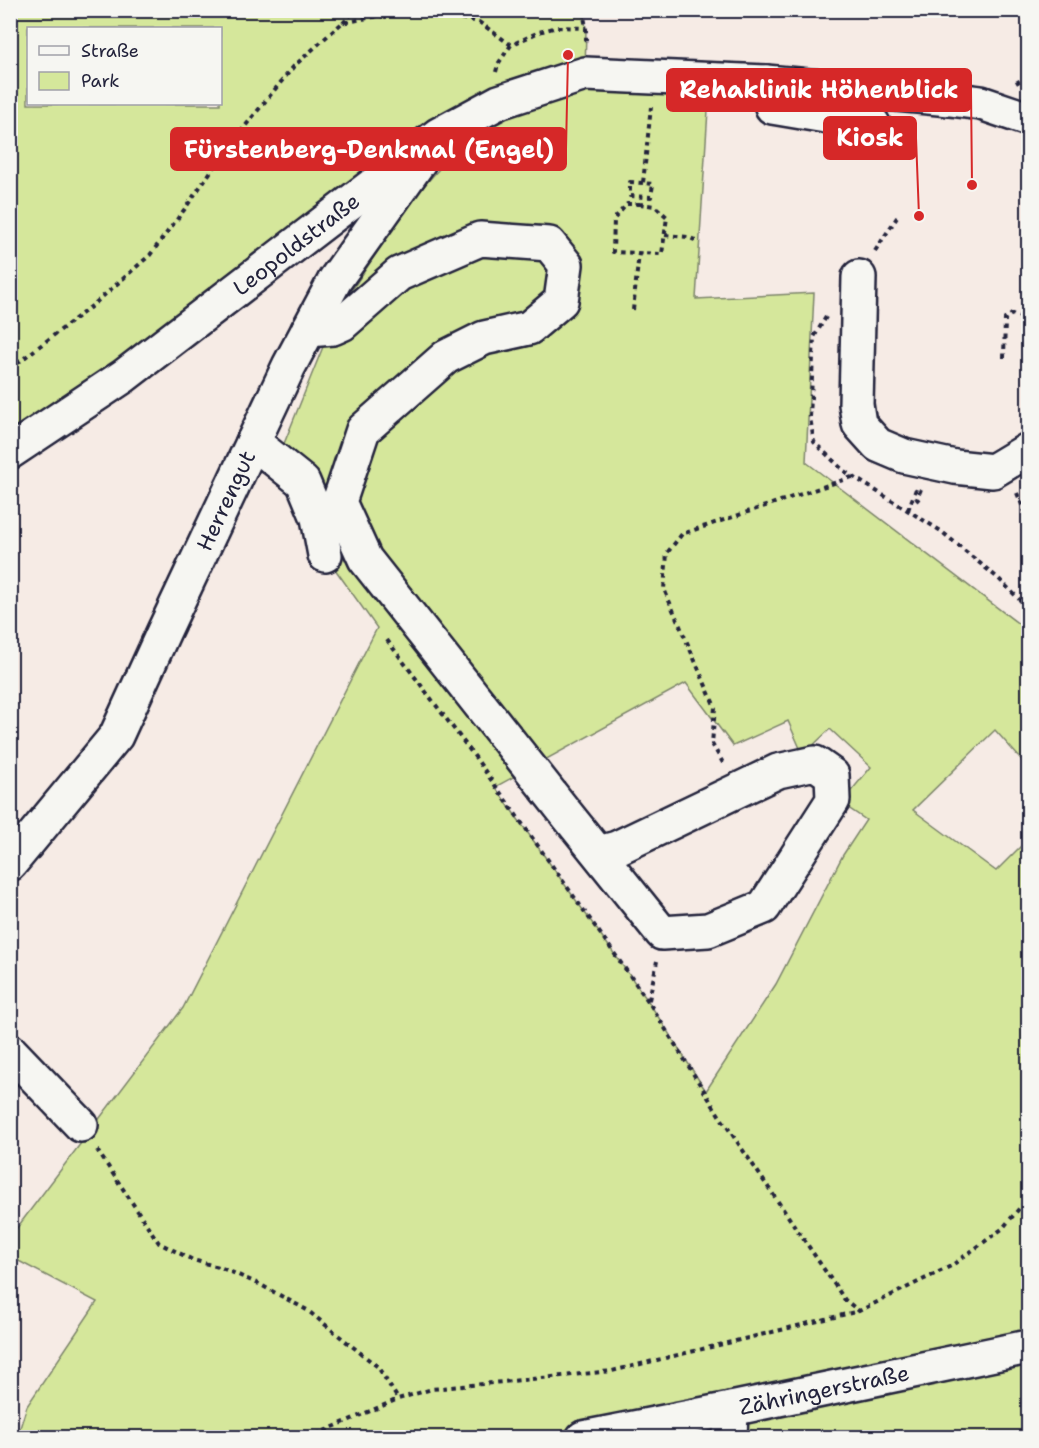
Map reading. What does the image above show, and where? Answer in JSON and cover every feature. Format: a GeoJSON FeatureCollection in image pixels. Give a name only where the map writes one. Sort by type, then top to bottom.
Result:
{"type":"FeatureCollection","features":[{"type":"Feature","properties":{"kind":"street","name":"Leopoldstraße"},"geometry":{"type":"LineString","coordinates":[[10,452],[124,376],[438,135],[499,102],[585,74],[766,82],[981,103],[1029,119]]}},
{"type":"Feature","properties":{"kind":"street"},"geometry":{"type":"LineString","coordinates":[[766,82],[772,107],[873,124]]}},
{"type":"Feature","properties":{"kind":"street","name":"Herrengut"},"geometry":{"type":"LineString","coordinates":[[10,864],[116,736],[253,442],[308,330],[335,280],[438,135]]}},
{"type":"Feature","properties":{"kind":"street"},"geometry":{"type":"LineString","coordinates":[[308,330],[342,324],[399,274],[480,239],[549,244],[566,265],[561,301],[529,328],[484,338],[446,357],[363,430],[339,502],[365,559],[598,853],[662,933],[708,930],[764,907],[832,800],[832,775],[815,763],[778,771],[617,848],[598,853]]}},
{"type":"Feature","properties":{"kind":"street"},"geometry":{"type":"LineString","coordinates":[[859,277],[856,404],[859,424],[878,445],[904,456],[954,467],[993,471],[1029,450]]}},
{"type":"Feature","properties":{"kind":"street"},"geometry":{"type":"LineString","coordinates":[[253,442],[303,482],[318,518],[325,555]]}},
{"type":"Feature","properties":{"kind":"street"},"geometry":{"type":"LineString","coordinates":[[10,1051],[81,1125]]}},
{"type":"Feature","properties":{"kind":"street","name":"Zähringerstraße"},"geometry":{"type":"LineString","coordinates":[[583,1437],[730,1423],[1029,1347]]}},
{"type":"Feature","properties":{"kind":"path"},"geometry":{"type":"LineString","coordinates":[[10,369],[93,305],[150,255],[225,152],[294,66],[355,10]]}},
{"type":"Feature","properties":{"kind":"path"},"geometry":{"type":"LineString","coordinates":[[583,10],[586,50]]}},
{"type":"Feature","properties":{"kind":"path"},"geometry":{"type":"LineString","coordinates":[[342,23],[420,12],[445,15],[479,22],[512,45]]}},
{"type":"Feature","properties":{"kind":"path"},"geometry":{"type":"LineString","coordinates":[[495,80],[498,64],[512,45],[539,32],[557,27],[586,28]]}},
{"type":"Feature","properties":{"kind":"path"},"geometry":{"type":"LineString","coordinates":[[643,183],[650,120]]}},
{"type":"Feature","properties":{"kind":"path"},"geometry":{"type":"LineString","coordinates":[[630,182],[643,183],[653,184],[651,197],[630,196],[630,182]]}},
{"type":"Feature","properties":{"kind":"path"},"geometry":{"type":"LineString","coordinates":[[640,204],[641,197]]}},
{"type":"Feature","properties":{"kind":"path"},"geometry":{"type":"LineString","coordinates":[[627,204],[640,204],[655,206],[667,217],[662,254],[613,252],[614,219],[627,204]]}},
{"type":"Feature","properties":{"kind":"path"},"geometry":{"type":"LineString","coordinates":[[859,277],[898,216]]}},
{"type":"Feature","properties":{"kind":"path"},"geometry":{"type":"LineString","coordinates":[[665,235],[688,237],[698,241]]}},
{"type":"Feature","properties":{"kind":"path"},"geometry":{"type":"LineString","coordinates":[[633,310],[639,253]]}},
{"type":"Feature","properties":{"kind":"path"},"geometry":{"type":"LineString","coordinates":[[1004,358],[1005,319],[1012,314],[1027,319],[1029,323]]}},
{"type":"Feature","properties":{"kind":"path"},"geometry":{"type":"LineString","coordinates":[[738,790],[712,744],[715,708],[664,590],[667,553],[682,534],[853,477]]}},
{"type":"Feature","properties":{"kind":"path"},"geometry":{"type":"LineString","coordinates":[[384,637],[475,757],[648,1001],[719,1115],[845,1300],[859,1311]]}},
{"type":"Feature","properties":{"kind":"path"},"geometry":{"type":"LineString","coordinates":[[648,1001],[662,933]]}},
{"type":"Feature","properties":{"kind":"path"},"geometry":{"type":"LineString","coordinates":[[81,1125],[159,1243],[192,1260],[222,1268],[259,1284],[307,1310],[378,1367],[398,1399]]}},
{"type":"Feature","properties":{"kind":"path"},"geometry":{"type":"LineString","coordinates":[[308,1437],[398,1399],[432,1389],[612,1371],[859,1311],[951,1266],[1002,1229],[1029,1198]]}},
{"type":"Feature","properties":{"kind":"green space"},"geometry":{"type":"Polygon","coordinates":[[[11,11],[583,11],[586,28],[585,74],[503,102],[584,92],[709,94],[696,299],[814,293],[806,462],[1028,631],[1028,767],[995,730],[913,810],[996,871],[1028,839],[1028,1437],[17,1437],[27,1406],[97,1302],[11,1257],[10,1237],[183,1008],[377,628],[325,555],[277,461],[337,312],[414,197],[497,104],[11,452],[11,11]],[[686,683],[495,787],[648,1001],[706,1091],[776,984],[843,855],[866,820],[841,803],[871,767],[830,729],[803,755],[788,721],[733,746],[686,683]]]}},
{"type":"Feature","properties":{"kind":"place","name":"Fürstenberg-Denkmal (Engel)"},"geometry":{"type":"Point","coordinates":[568,55]}},
{"type":"Feature","properties":{"kind":"place","name":"Rehaklinik Höhenblick"},"geometry":{"type":"Point","coordinates":[972,185]}},
{"type":"Feature","properties":{"kind":"place","name":"Kiosk"},"geometry":{"type":"Point","coordinates":[919,216]}}]}
